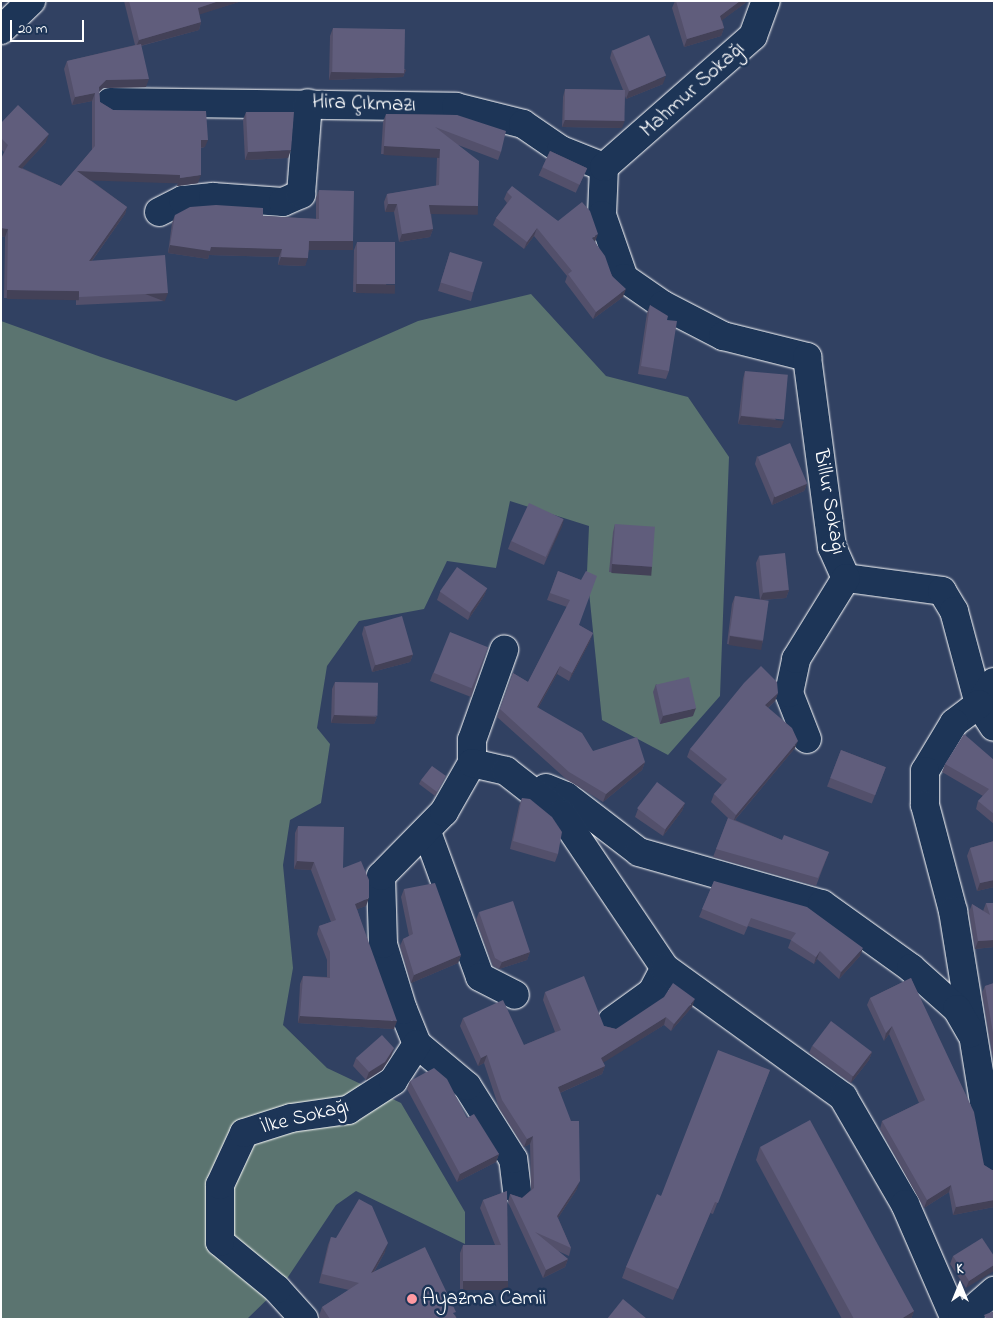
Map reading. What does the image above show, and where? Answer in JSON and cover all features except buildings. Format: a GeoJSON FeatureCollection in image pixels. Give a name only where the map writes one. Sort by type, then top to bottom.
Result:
{"type":"FeatureCollection","features":[{"type":"Feature","properties":{"kind":"street"},"geometry":{"type":"LineString","coordinates":[[1,30],[32,1]]}},
{"type":"Feature","properties":{"kind":"street","name":"Mahmur Sokağı"},"geometry":{"type":"LineString","coordinates":[[604,166],[753,36],[766,1]]}},
{"type":"Feature","properties":{"kind":"street","name":"Hira Çıkmazı"},"geometry":{"type":"LineString","coordinates":[[110,102],[308,103],[456,107],[523,124],[561,150],[604,166]]}},
{"type":"Feature","properties":{"kind":"street"},"geometry":{"type":"LineString","coordinates":[[159,212],[183,200],[213,197],[282,202],[301,194],[308,103]]}},
{"type":"Feature","properties":{"kind":"street","name":"Billur Sokağı"},"geometry":{"type":"LineString","coordinates":[[604,166],[602,215],[624,278],[663,305],[723,336],[807,357],[832,547],[846,578],[942,591],[954,611],[986,693]]}},
{"type":"Feature","properties":{"kind":"street"},"geometry":{"type":"LineString","coordinates":[[807,740],[789,693],[796,659],[846,578]]}},
{"type":"Feature","properties":{"kind":"street"},"geometry":{"type":"LineString","coordinates":[[504,650],[472,740],[472,764],[444,812],[427,832],[380,876],[383,944],[403,1010],[417,1044],[467,1086],[513,1159],[517,1190]]}},
{"type":"Feature","properties":{"kind":"street"},"geometry":{"type":"LineString","coordinates":[[986,693],[994,728]]}},
{"type":"Feature","properties":{"kind":"street"},"geometry":{"type":"LineString","coordinates":[[986,693],[954,723],[925,771],[925,805],[952,911],[994,1163]]}},
{"type":"Feature","properties":{"kind":"street"},"geometry":{"type":"LineString","coordinates":[[472,764],[506,771],[566,796],[639,852],[822,904],[911,968],[957,1009],[971,1033]]}},
{"type":"Feature","properties":{"kind":"street"},"geometry":{"type":"LineString","coordinates":[[506,771],[561,814],[665,968],[843,1097],[905,1204],[954,1319]]}},
{"type":"Feature","properties":{"kind":"street"},"geometry":{"type":"LineString","coordinates":[[427,832],[480,977],[516,995]]}},
{"type":"Feature","properties":{"kind":"street"},"geometry":{"type":"LineString","coordinates":[[612,1020],[652,992],[665,968]]}},
{"type":"Feature","properties":{"kind":"street","name":"İlke Sokağı"},"geometry":{"type":"LineString","coordinates":[[304,1319],[277,1289],[220,1242],[220,1185],[244,1133],[291,1118],[348,1110],[394,1082],[417,1044]]}},
{"type":"Feature","properties":{"kind":"street"},"geometry":{"type":"LineString","coordinates":[[962,1319],[994,1291]]}},
{"type":"Feature","properties":{"kind":"green space"},"geometry":{"type":"Polygon","coordinates":[[[531,294],[606,376],[688,397],[729,457],[720,696],[668,755],[602,720],[587,572],[589,526],[510,501],[496,568],[447,561],[424,609],[359,621],[327,666],[317,728],[330,744],[321,803],[290,820],[283,865],[293,968],[283,1025],[327,1068],[401,1103],[465,1212],[465,1244],[356,1191],[336,1205],[284,1283],[247,1319],[1,1319],[1,321],[101,357],[236,401],[418,321],[531,294]]]}},
{"type":"Feature","properties":{"kind":"place","name":"Ayazma Camii"},"geometry":{"type":"Point","coordinates":[412,1299]}}]}
